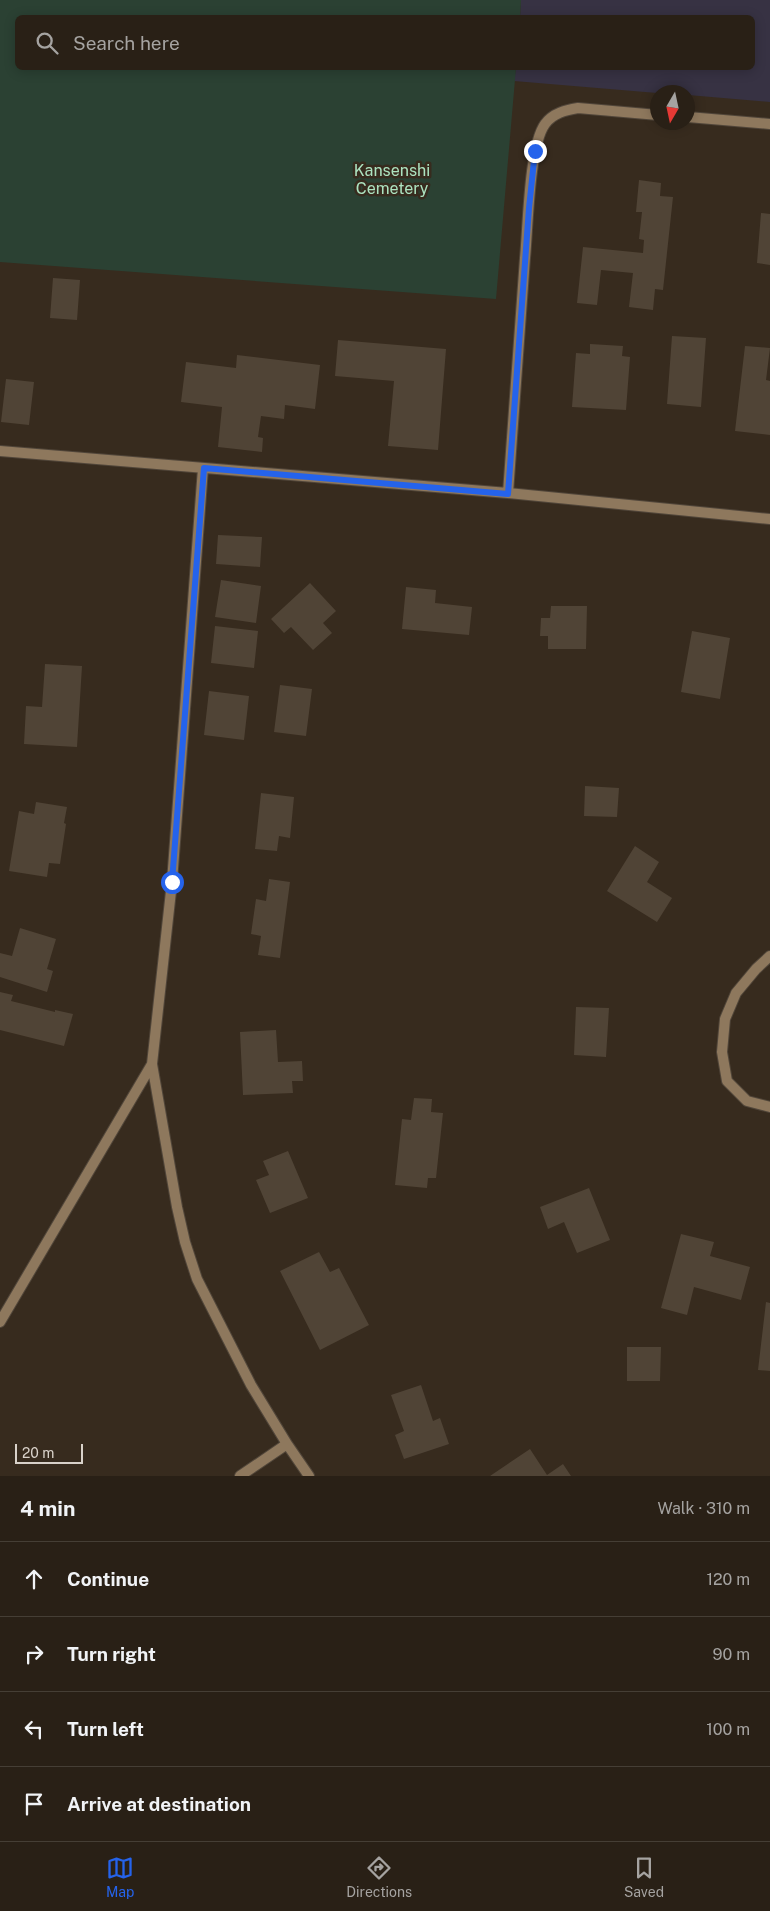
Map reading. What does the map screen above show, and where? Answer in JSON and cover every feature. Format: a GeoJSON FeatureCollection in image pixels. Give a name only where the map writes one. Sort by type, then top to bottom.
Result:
{"type":"FeatureCollection","features":[{"type":"Feature","properties":{"kind":"street"},"geometry":{"type":"LineString","coordinates":[[508,494],[529,208],[538,139],[545,124],[554,115],[566,110],[578,108],[650,113]]}},
{"type":"Feature","properties":{"kind":"street"},"geometry":{"type":"LineString","coordinates":[[695,118],[770,124]]}},
{"type":"Feature","properties":{"kind":"street"},"geometry":{"type":"LineString","coordinates":[[0,451],[508,494],[770,519]]}},
{"type":"Feature","properties":{"kind":"street"},"geometry":{"type":"LineString","coordinates":[[204,468],[172,882],[152,1064],[177,1207],[185,1242],[197,1279],[251,1385],[309,1476]]}},
{"type":"Feature","properties":{"kind":"street"},"geometry":{"type":"LineString","coordinates":[[770,956],[756,969],[736,993],[725,1019],[722,1052],[727,1081],[747,1101],[770,1107]]}},
{"type":"Feature","properties":{"kind":"street"},"geometry":{"type":"LineString","coordinates":[[0,1322],[152,1064]]}},
{"type":"Feature","properties":{"kind":"street"},"geometry":{"type":"LineString","coordinates":[[240,1476],[287,1444]]}},
{"type":"Feature","properties":{"kind":"shaded area"},"geometry":{"type":"Polygon","coordinates":[[[521,0],[770,0],[770,102],[695,96],[695,85],[650,85],[650,92],[514,81],[516,70],[755,70],[755,15],[520,15],[521,0]]]}},
{"type":"Feature","properties":{"kind":"green space","name":"Kansenshi Cemetery"},"geometry":{"type":"Polygon","coordinates":[[[0,0],[521,0],[520,15],[15,15],[15,70],[516,70],[496,299],[0,262],[0,0]]]}},
{"type":"Feature","properties":{"kind":"building"},"geometry":{"type":"Polygon","coordinates":[[[639,180],[661,183],[660,196],[673,197],[663,290],[655,289],[653,310],[629,307],[633,273],[601,270],[597,305],[577,303],[583,247],[643,253],[644,240],[639,239],[642,212],[636,212],[639,180]]]}},
{"type":"Feature","properties":{"kind":"building"},"geometry":{"type":"Polygon","coordinates":[[[761,213],[770,214],[770,265],[757,263],[761,213]]]}},
{"type":"Feature","properties":{"kind":"building"},"geometry":{"type":"Polygon","coordinates":[[[53,278],[80,280],[77,320],[50,318],[53,278]]]}},
{"type":"Feature","properties":{"kind":"building"},"geometry":{"type":"Polygon","coordinates":[[[672,336],[706,338],[701,407],[667,404],[672,336]]]}},
{"type":"Feature","properties":{"kind":"building"},"geometry":{"type":"Polygon","coordinates":[[[338,340],[446,349],[438,450],[388,446],[394,381],[335,376],[338,340]]]}},
{"type":"Feature","properties":{"kind":"building"},"geometry":{"type":"Polygon","coordinates":[[[590,344],[623,346],[622,356],[630,357],[626,410],[572,407],[576,353],[590,354],[590,344]]]}},
{"type":"Feature","properties":{"kind":"building"},"geometry":{"type":"Polygon","coordinates":[[[745,346],[770,348],[766,380],[770,381],[770,435],[735,431],[745,346]]]}},
{"type":"Feature","properties":{"kind":"building"},"geometry":{"type":"Polygon","coordinates":[[[237,355],[320,365],[315,409],[285,405],[284,419],[261,416],[258,437],[263,438],[262,452],[218,447],[222,407],[181,402],[186,362],[236,368],[237,355]]]}},
{"type":"Feature","properties":{"kind":"building"},"geometry":{"type":"Polygon","coordinates":[[[6,379],[34,382],[29,425],[1,422],[6,379]]]}},
{"type":"Feature","properties":{"kind":"building"},"geometry":{"type":"Polygon","coordinates":[[[218,535],[262,537],[260,567],[216,564],[218,535]]]}},
{"type":"Feature","properties":{"kind":"building"},"geometry":{"type":"Polygon","coordinates":[[[221,580],[261,586],[256,623],[215,617],[221,580]]]}},
{"type":"Feature","properties":{"kind":"building"},"geometry":{"type":"Polygon","coordinates":[[[310,583],[336,611],[323,623],[332,633],[313,650],[291,627],[284,633],[271,619],[310,583]]]}},
{"type":"Feature","properties":{"kind":"building"},"geometry":{"type":"Polygon","coordinates":[[[406,587],[436,590],[435,603],[472,607],[469,635],[402,629],[406,587]]]}},
{"type":"Feature","properties":{"kind":"building"},"geometry":{"type":"Polygon","coordinates":[[[551,606],[587,606],[586,649],[548,649],[548,636],[540,636],[541,618],[550,618],[551,606]]]}},
{"type":"Feature","properties":{"kind":"building"},"geometry":{"type":"Polygon","coordinates":[[[215,626],[258,631],[254,668],[211,663],[215,626]]]}},
{"type":"Feature","properties":{"kind":"building"},"geometry":{"type":"Polygon","coordinates":[[[692,631],[730,638],[720,699],[681,692],[692,631]]]}},
{"type":"Feature","properties":{"kind":"building"},"geometry":{"type":"Polygon","coordinates":[[[45,664],[82,666],[77,747],[24,744],[26,706],[42,707],[45,664]]]}},
{"type":"Feature","properties":{"kind":"building"},"geometry":{"type":"Polygon","coordinates":[[[280,685],[312,689],[306,736],[274,732],[280,685]]]}},
{"type":"Feature","properties":{"kind":"building"},"geometry":{"type":"Polygon","coordinates":[[[209,691],[249,696],[244,740],[204,735],[209,691]]]}},
{"type":"Feature","properties":{"kind":"building"},"geometry":{"type":"Polygon","coordinates":[[[585,786],[619,788],[617,817],[584,816],[585,786]]]}},
{"type":"Feature","properties":{"kind":"building"},"geometry":{"type":"Polygon","coordinates":[[[261,793],[294,797],[290,838],[279,836],[277,851],[255,849],[261,793]]]}},
{"type":"Feature","properties":{"kind":"building"},"geometry":{"type":"Polygon","coordinates":[[[36,802],[67,807],[60,864],[49,863],[47,877],[9,871],[19,811],[34,814],[36,802]]]}},
{"type":"Feature","properties":{"kind":"building"},"geometry":{"type":"Polygon","coordinates":[[[635,846],[659,862],[647,882],[672,898],[657,922],[607,891],[635,846]]]}},
{"type":"Feature","properties":{"kind":"building"},"geometry":{"type":"Polygon","coordinates":[[[269,879],[290,882],[280,958],[258,955],[261,936],[251,934],[256,899],[266,901],[269,879]]]}},
{"type":"Feature","properties":{"kind":"building"},"geometry":{"type":"Polygon","coordinates":[[[20,928],[56,939],[47,969],[53,971],[47,992],[0,977],[0,953],[12,956],[20,928]]]}},
{"type":"Feature","properties":{"kind":"building"},"geometry":{"type":"Polygon","coordinates":[[[0,992],[13,995],[11,1001],[55,1012],[55,1010],[73,1014],[64,1046],[0,1030],[0,992]]]}},
{"type":"Feature","properties":{"kind":"building"},"geometry":{"type":"Polygon","coordinates":[[[576,1007],[609,1008],[606,1057],[574,1055],[576,1007]]]}},
{"type":"Feature","properties":{"kind":"building"},"geometry":{"type":"Polygon","coordinates":[[[276,1030],[278,1062],[302,1061],[303,1081],[292,1081],[293,1093],[243,1095],[240,1032],[276,1030]]]}},
{"type":"Feature","properties":{"kind":"building"},"geometry":{"type":"Polygon","coordinates":[[[414,1098],[432,1099],[431,1112],[443,1113],[436,1178],[428,1178],[427,1188],[395,1185],[402,1119],[411,1120],[414,1098]]]}},
{"type":"Feature","properties":{"kind":"building"},"geometry":{"type":"Polygon","coordinates":[[[288,1151],[308,1198],[270,1213],[256,1180],[269,1175],[263,1161],[288,1151]]]}},
{"type":"Feature","properties":{"kind":"building"},"geometry":{"type":"Polygon","coordinates":[[[589,1188],[610,1240],[577,1253],[564,1222],[548,1229],[540,1207],[589,1188]]]}},
{"type":"Feature","properties":{"kind":"building"},"geometry":{"type":"Polygon","coordinates":[[[681,1234],[714,1242],[710,1256],[750,1267],[741,1300],[694,1287],[687,1315],[661,1308],[681,1234]]]}},
{"type":"Feature","properties":{"kind":"building"},"geometry":{"type":"Polygon","coordinates":[[[319,1252],[330,1272],[339,1268],[369,1325],[320,1350],[280,1271],[319,1252]]]}},
{"type":"Feature","properties":{"kind":"building"},"geometry":{"type":"Polygon","coordinates":[[[766,1302],[770,1303],[770,1371],[758,1370],[766,1302]]]}},
{"type":"Feature","properties":{"kind":"building"},"geometry":{"type":"Polygon","coordinates":[[[627,1347],[661,1347],[660,1381],[627,1381],[627,1347]]]}},
{"type":"Feature","properties":{"kind":"building"},"geometry":{"type":"Polygon","coordinates":[[[421,1385],[433,1421],[440,1418],[449,1444],[404,1459],[395,1435],[404,1431],[391,1395],[421,1385]]]}},
{"type":"Feature","properties":{"kind":"building"},"geometry":{"type":"Polygon","coordinates":[[[530,1449],[547,1475],[563,1464],[571,1476],[490,1476],[530,1449]]]}},
{"type":"Feature","properties":{"kind":"route"},"geometry":{"type":"LineString","coordinates":[[172,882],[204,468],[508,494],[529,208],[535,151]]}}]}
